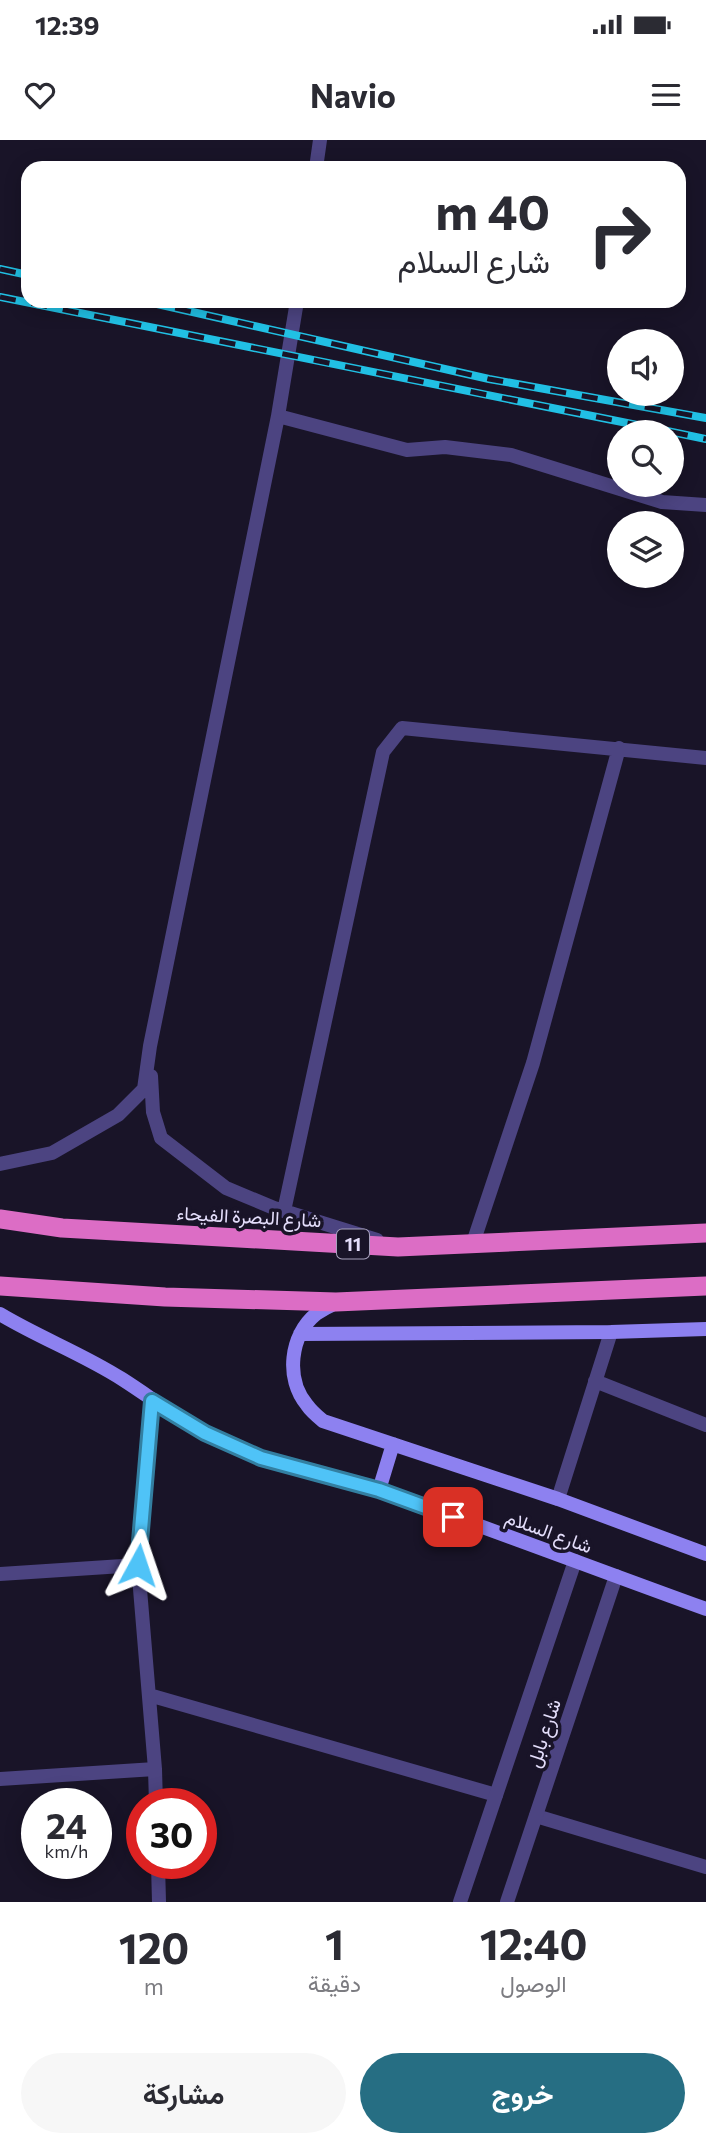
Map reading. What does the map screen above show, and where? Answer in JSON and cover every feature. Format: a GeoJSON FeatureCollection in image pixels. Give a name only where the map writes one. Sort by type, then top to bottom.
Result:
{"type":"FeatureCollection","features":[{"type":"Feature","properties":{"kind":"highway","name":"شارع البصرة الفيحاء"},"geometry":{"type":"LineString","coordinates":[[0,1219],[62,1228],[398,1247],[706,1233]]}},
{"type":"Feature","properties":{"kind":"highway"},"geometry":{"type":"LineString","coordinates":[[0,1286],[165,1297],[336,1302],[706,1286]]}},
{"type":"Feature","properties":{"kind":"main road"},"geometry":{"type":"LineString","coordinates":[[300,1334],[315,1315],[336,1302]]}},
{"type":"Feature","properties":{"kind":"main road","name":"شارع السلام"},"geometry":{"type":"LineString","coordinates":[[0,1314],[122,1379],[205,1433],[261,1458],[379,1490],[706,1609]]}},
{"type":"Feature","properties":{"kind":"main road"},"geometry":{"type":"LineString","coordinates":[[0,1327],[28,1330]]}},
{"type":"Feature","properties":{"kind":"main road"},"geometry":{"type":"LineString","coordinates":[[300,1334],[706,1329]]}},
{"type":"Feature","properties":{"kind":"main road","name":"شارع السلام"},"geometry":{"type":"LineString","coordinates":[[300,1334],[293,1357],[295,1382],[305,1404],[323,1421],[558,1499],[706,1554]]}},
{"type":"Feature","properties":{"kind":"main road"},"geometry":{"type":"LineString","coordinates":[[379,1490],[393,1444]]}},
{"type":"Feature","properties":{"kind":"street"},"geometry":{"type":"LineString","coordinates":[[317,161],[320,140]]}},
{"type":"Feature","properties":{"kind":"street"},"geometry":{"type":"LineString","coordinates":[[0,1164],[52,1153],[118,1115],[144,1089],[150,1046],[278,416],[296,308]]}},
{"type":"Feature","properties":{"kind":"street"},"geometry":{"type":"LineString","coordinates":[[278,416],[407,450],[445,447],[511,455],[662,502],[706,505]]}},
{"type":"Feature","properties":{"kind":"street"},"geometry":{"type":"LineString","coordinates":[[284,1211],[383,752],[402,728],[706,758]]}},
{"type":"Feature","properties":{"kind":"street"},"geometry":{"type":"LineString","coordinates":[[473,1243],[533,1063],[619,748]]}},
{"type":"Feature","properties":{"kind":"street"},"geometry":{"type":"LineString","coordinates":[[150,1046],[153,1112],[162,1138],[226,1188],[284,1211],[398,1247]]}},
{"type":"Feature","properties":{"kind":"street"},"geometry":{"type":"LineString","coordinates":[[558,1499],[611,1332]]}},
{"type":"Feature","properties":{"kind":"street"},"geometry":{"type":"LineString","coordinates":[[595,1381],[706,1425]]}},
{"type":"Feature","properties":{"kind":"street"},"geometry":{"type":"LineString","coordinates":[[152,1401],[138,1565],[156,1788]]}},
{"type":"Feature","properties":{"kind":"street"},"geometry":{"type":"LineString","coordinates":[[460,1902],[575,1561]]}},
{"type":"Feature","properties":{"kind":"street"},"geometry":{"type":"LineString","coordinates":[[0,1574],[138,1565]]}},
{"type":"Feature","properties":{"kind":"street","name":"شارع بابل"},"geometry":{"type":"LineString","coordinates":[[508,1902],[616,1576]]}},
{"type":"Feature","properties":{"kind":"street"},"geometry":{"type":"LineString","coordinates":[[149,1695],[496,1795]]}},
{"type":"Feature","properties":{"kind":"street"},"geometry":{"type":"LineString","coordinates":[[0,1779],[155,1769]]}},
{"type":"Feature","properties":{"kind":"street"},"geometry":{"type":"LineString","coordinates":[[536,1816],[706,1867]]}},
{"type":"Feature","properties":{"kind":"street"},"geometry":{"type":"LineString","coordinates":[[158,1879],[159,1902]]}},
{"type":"Feature","properties":{"kind":"railway"},"geometry":{"type":"LineString","coordinates":[[0,269],[21,274]]}},
{"type":"Feature","properties":{"kind":"railway"},"geometry":{"type":"LineString","coordinates":[[0,297],[21,301]]}},
{"type":"Feature","properties":{"kind":"railway"},"geometry":{"type":"LineString","coordinates":[[55,308],[612,420]]}},
{"type":"Feature","properties":{"kind":"railway"},"geometry":{"type":"LineString","coordinates":[[175,308],[489,379],[706,418]]}},
{"type":"Feature","properties":{"kind":"railway"},"geometry":{"type":"LineString","coordinates":[[684,434],[706,439]]}},
{"type":"Feature","properties":{"kind":"route"},"geometry":{"type":"LineString","coordinates":[[138,1565],[152,1401],[205,1433],[261,1458],[379,1490],[453,1517]]}}]}
